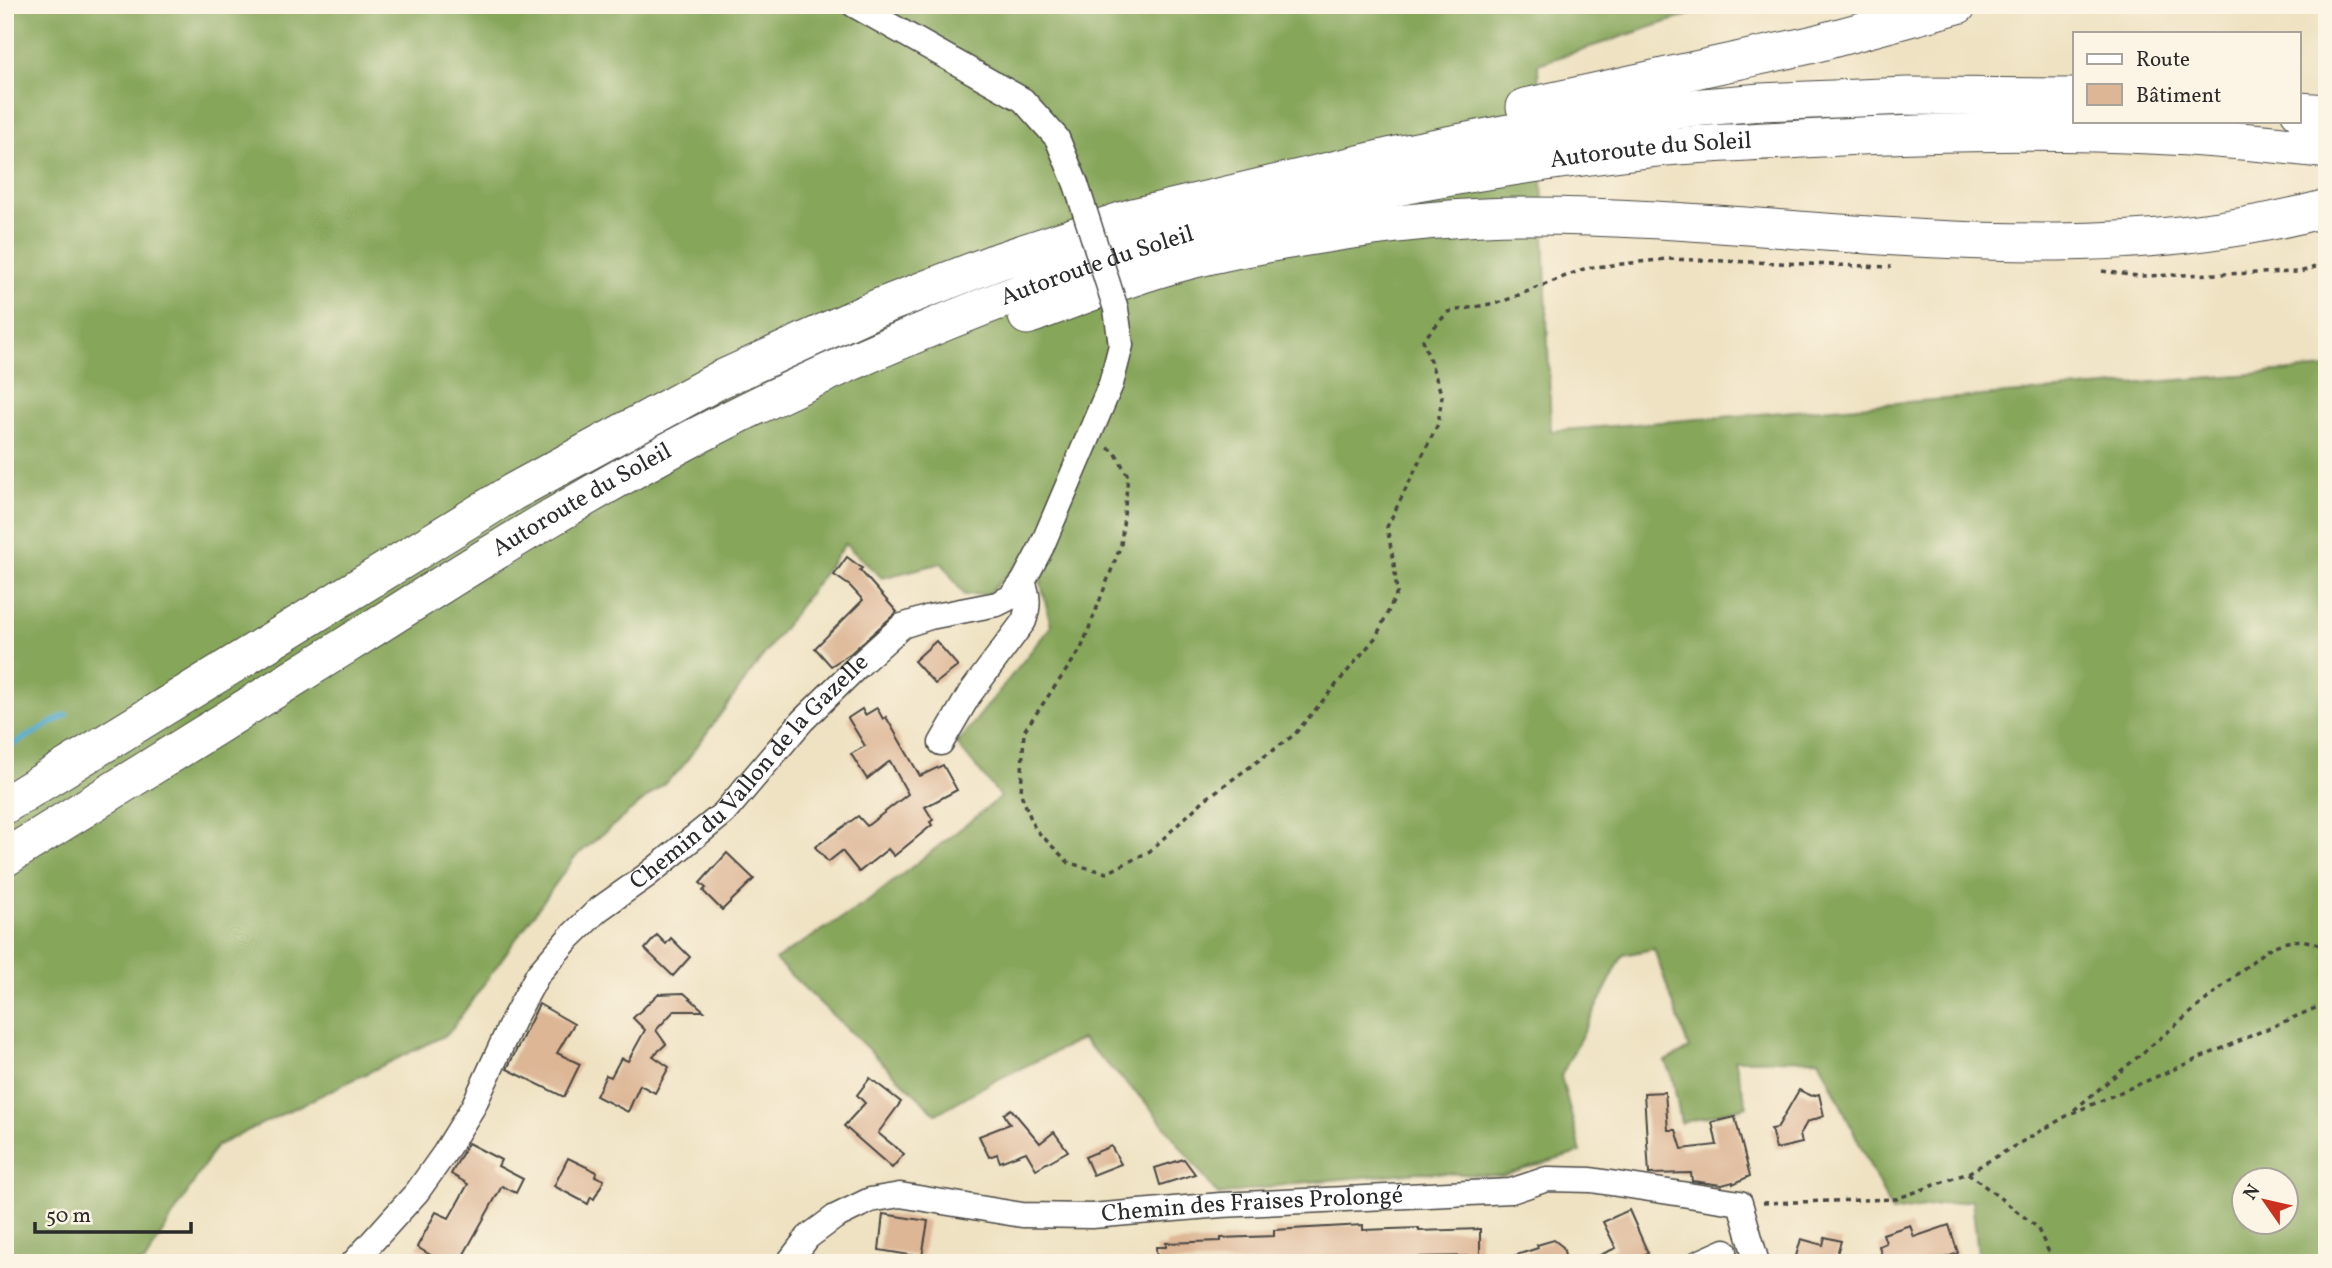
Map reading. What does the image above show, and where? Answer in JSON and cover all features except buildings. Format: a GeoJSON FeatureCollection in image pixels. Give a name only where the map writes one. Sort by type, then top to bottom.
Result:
{"type":"FeatureCollection","features":[{"type":"Feature","properties":{"kind":"highway"},"geometry":{"type":"LineString","coordinates":[[1133,217],[1300,163],[1362,146],[1470,119],[1810,45],[1958,5]]}},
{"type":"Feature","properties":{"kind":"highway","name":"Autoroute du Soleil"},"geometry":{"type":"LineString","coordinates":[[5,805],[513,492],[708,387],[877,308],[996,262],[1133,217],[1397,155],[1509,133],[1679,109],[1819,98],[1998,95],[2073,97]]}},
{"type":"Feature","properties":{"kind":"highway"},"geometry":{"type":"LineString","coordinates":[[2300,111],[2327,113]]}},
{"type":"Feature","properties":{"kind":"highway","name":"Autoroute du Soleil"},"geometry":{"type":"LineString","coordinates":[[5,858],[465,569],[560,512],[740,415],[849,364],[1041,284],[1215,227],[1387,188],[1518,165],[1669,147],[1994,131],[2106,133],[2243,141],[2327,150]]}},
{"type":"Feature","properties":{"kind":"highway"},"geometry":{"type":"LineString","coordinates":[[343,647],[623,498],[803,409],[993,328],[1152,271],[1243,247],[1392,224],[1520,216],[1628,218],[1964,242],[2066,244],[2117,242],[2208,232],[2327,208]]}},
{"type":"Feature","properties":{"kind":"street","name":"Chemin du Vallon de la Gazelle"},"geometry":{"type":"LineString","coordinates":[[353,1263],[417,1192],[444,1154],[473,1107],[514,1018],[538,974],[569,938],[598,910],[646,876],[724,813],[803,721],[902,626],[930,617],[997,604],[1011,597],[1023,582],[1041,548],[1101,411],[1117,369],[1121,345],[1116,309],[1076,184],[1057,138],[1023,100],[854,5]]}},
{"type":"Feature","properties":{"kind":"street"},"geometry":{"type":"LineString","coordinates":[[941,743],[969,695],[1024,621],[1028,595],[1023,582]]}},
{"type":"Feature","properties":{"kind":"street","name":"Chemin des Fraises Prolongé"},"geometry":{"type":"LineString","coordinates":[[788,1263],[808,1237],[835,1217],[870,1200],[900,1195],[1022,1215],[1092,1216],[1221,1205],[1511,1191],[1547,1179],[1580,1180],[1740,1203]]}},
{"type":"Feature","properties":{"kind":"street"},"geometry":{"type":"LineString","coordinates":[[1740,1203],[1757,1263]]}},
{"type":"Feature","properties":{"kind":"street"},"geometry":{"type":"LineString","coordinates":[[1698,1263],[1725,1251]]}},
{"type":"Feature","properties":{"kind":"path"},"geometry":{"type":"LineString","coordinates":[[1088,437],[1115,452],[1128,476],[1121,545],[1081,649],[1024,731],[1021,794],[1035,829],[1069,863],[1107,873],[1150,851],[1204,800],[1294,734],[1376,638],[1397,593],[1387,527],[1438,424],[1442,396],[1423,340],[1448,312],[1501,302],[1586,268],[1667,259],[1898,267]]}},
{"type":"Feature","properties":{"kind":"path"},"geometry":{"type":"LineString","coordinates":[[2097,270],[2138,276],[2300,272],[2327,263]]}},
{"type":"Feature","properties":{"kind":"path"},"geometry":{"type":"LineString","coordinates":[[2070,1114],[2266,950],[2286,941],[2311,940],[2327,949]]}},
{"type":"Feature","properties":{"kind":"path"},"geometry":{"type":"LineString","coordinates":[[1740,1203],[1896,1199],[1968,1173],[2070,1114],[2327,1003]]}},
{"type":"Feature","properties":{"kind":"path"},"geometry":{"type":"LineString","coordinates":[[1968,1173],[2037,1227],[2054,1263]]}},
{"type":"Feature","properties":{"kind":"green space"},"geometry":{"type":"Polygon","coordinates":[[[5,5],[1719,5],[1538,64],[1551,431],[2327,368],[2327,1263],[1979,1263],[1972,1200],[1892,1212],[1819,1059],[1735,1060],[1747,1106],[1681,1123],[1673,1080],[1665,1061],[1689,1049],[1654,949],[1623,955],[1561,1076],[1581,1152],[1502,1176],[1419,1172],[1298,1183],[1218,1195],[1148,1105],[1082,1039],[992,1082],[936,1114],[775,960],[867,902],[1001,797],[957,744],[1051,626],[1033,548],[988,594],[964,595],[942,563],[882,578],[845,544],[679,771],[575,857],[448,1034],[216,1146],[144,1263],[5,1263],[5,5]]]}},
{"type":"Feature","properties":{"kind":"waterway"},"geometry":{"type":"LineString","coordinates":[[5,749],[66,715]]}}]}
